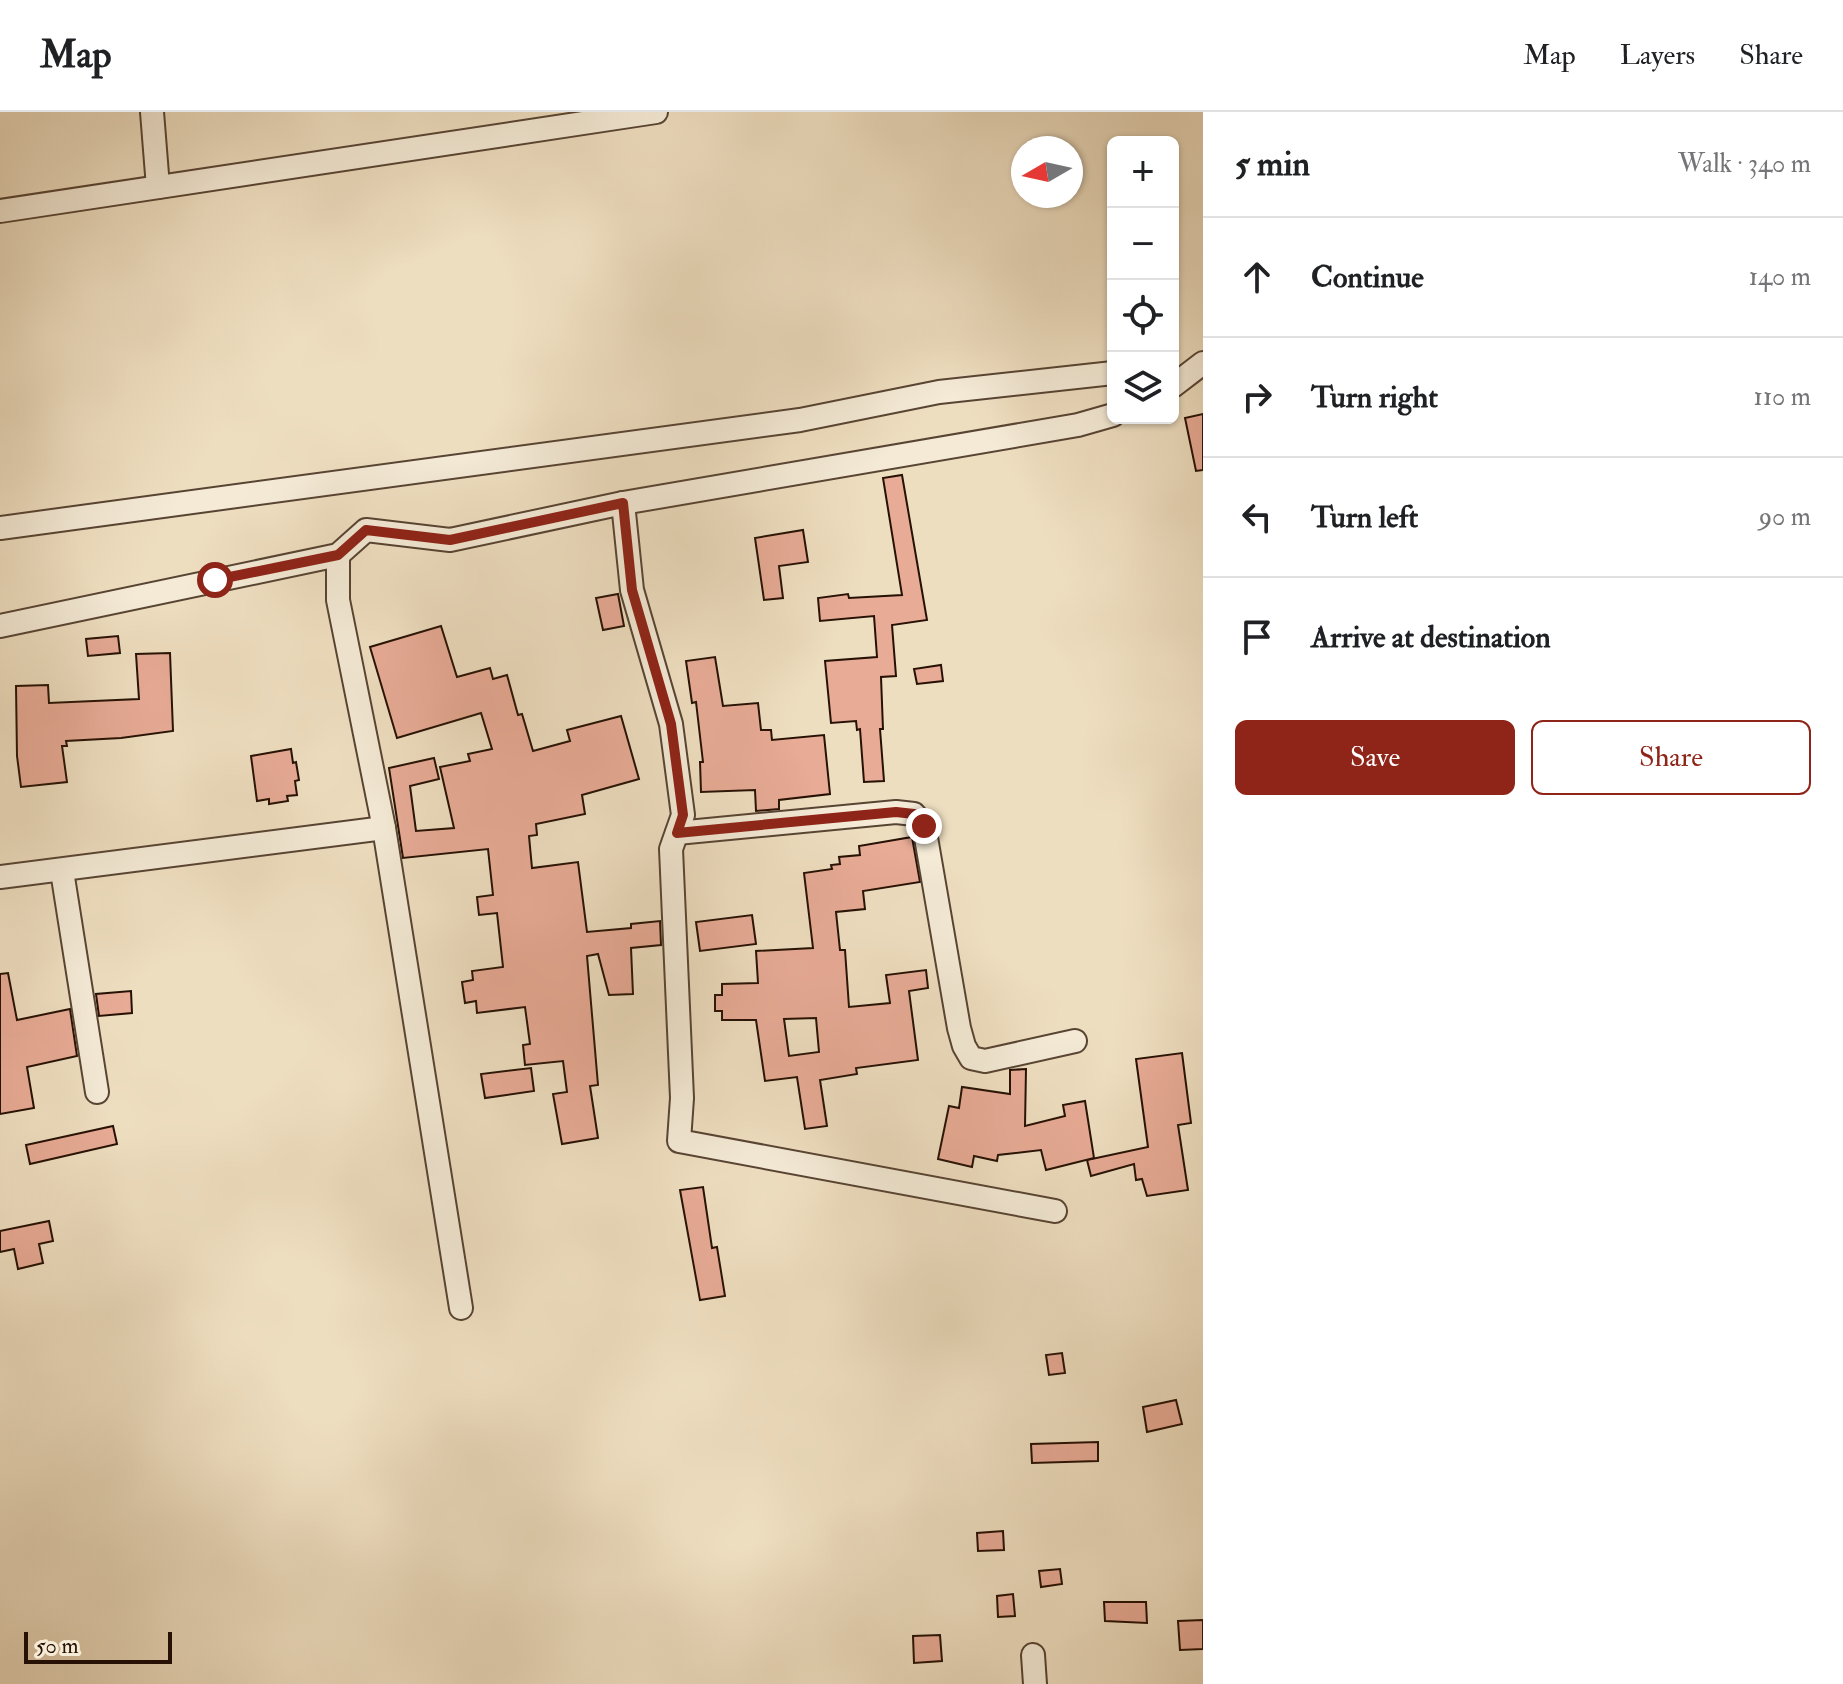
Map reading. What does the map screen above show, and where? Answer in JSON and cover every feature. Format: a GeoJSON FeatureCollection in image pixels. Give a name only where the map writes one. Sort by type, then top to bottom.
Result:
{"type":"FeatureCollection","features":[{"type":"Feature","properties":{"kind":"street"},"geometry":{"type":"LineString","coordinates":[[152,112],[158,187]]}},
{"type":"Feature","properties":{"kind":"street"},"geometry":{"type":"LineString","coordinates":[[0,211],[656,112]]}},
{"type":"Feature","properties":{"kind":"street"},"geometry":{"type":"LineString","coordinates":[[1179,365],[1203,363]]}},
{"type":"Feature","properties":{"kind":"street"},"geometry":{"type":"LineString","coordinates":[[1179,381],[1203,363]]}},
{"type":"Feature","properties":{"kind":"street"},"geometry":{"type":"LineString","coordinates":[[0,528],[800,420],[939,392],[1107,374]]}},
{"type":"Feature","properties":{"kind":"street"},"geometry":{"type":"LineString","coordinates":[[0,626],[338,555],[366,530],[450,540],[623,503],[1078,425],[1107,417]]}},
{"type":"Feature","properties":{"kind":"street"},"geometry":{"type":"LineString","coordinates":[[623,503],[632,590],[671,724],[683,815],[671,849],[682,1098],[679,1141],[1055,1211]]}},
{"type":"Feature","properties":{"kind":"street"},"geometry":{"type":"LineString","coordinates":[[338,555],[338,600],[384,828],[461,1308]]}},
{"type":"Feature","properties":{"kind":"street"},"geometry":{"type":"LineString","coordinates":[[677,833],[896,812],[914,814],[924,826],[959,1028],[971,1058],[985,1061],[1075,1041]]}},
{"type":"Feature","properties":{"kind":"street"},"geometry":{"type":"LineString","coordinates":[[0,877],[384,828]]}},
{"type":"Feature","properties":{"kind":"street"},"geometry":{"type":"LineString","coordinates":[[62,871],[97,1092]]}},
{"type":"Feature","properties":{"kind":"street"},"geometry":{"type":"LineString","coordinates":[[1033,1655],[1035,1684]]}},
{"type":"Feature","properties":{"kind":"building"},"geometry":{"type":"Polygon","coordinates":[[[1203,414],[1203,470],[1196,471],[1185,418],[1203,414]]]}},
{"type":"Feature","properties":{"kind":"building"},"geometry":{"type":"Polygon","coordinates":[[[902,475],[927,620],[892,625],[896,676],[881,677],[883,729],[880,729],[884,781],[864,782],[860,729],[857,730],[856,721],[831,723],[825,661],[877,657],[874,616],[820,621],[818,598],[848,594],[849,598],[902,595],[883,478],[902,475]]]}},
{"type":"Feature","properties":{"kind":"building"},"geometry":{"type":"Polygon","coordinates":[[[803,530],[808,562],[779,566],[783,598],[764,600],[755,538],[803,530]]]}},
{"type":"Feature","properties":{"kind":"building"},"geometry":{"type":"Polygon","coordinates":[[[618,594],[624,626],[603,630],[596,598],[618,594]]]}},
{"type":"Feature","properties":{"kind":"building"},"geometry":{"type":"Polygon","coordinates":[[[441,626],[457,677],[490,668],[493,679],[507,675],[518,715],[522,714],[533,751],[570,741],[567,730],[621,716],[639,779],[582,795],[585,814],[536,824],[537,835],[529,836],[532,868],[578,862],[587,932],[631,928],[631,924],[660,921],[661,945],[631,948],[633,994],[609,995],[598,954],[587,956],[598,1085],[590,1086],[598,1138],[562,1144],[553,1094],[567,1092],[563,1061],[525,1065],[523,1045],[530,1044],[525,1007],[477,1013],[476,1001],[465,1003],[462,982],[473,980],[472,971],[503,967],[497,913],[479,915],[477,897],[493,895],[488,849],[403,858],[389,768],[434,758],[439,779],[410,786],[416,831],[454,828],[440,767],[470,761],[468,754],[492,749],[481,713],[397,738],[370,647],[441,626]]]}},
{"type":"Feature","properties":{"kind":"building"},"geometry":{"type":"Polygon","coordinates":[[[118,636],[120,653],[88,656],[86,639],[118,636]]]}},
{"type":"Feature","properties":{"kind":"building"},"geometry":{"type":"Polygon","coordinates":[[[170,653],[173,731],[66,741],[67,746],[62,746],[67,782],[21,787],[17,756],[16,686],[48,685],[49,703],[139,699],[136,654],[170,653]]]}},
{"type":"Feature","properties":{"kind":"building"},"geometry":{"type":"Polygon","coordinates":[[[715,657],[723,706],[758,703],[761,730],[771,730],[772,740],[824,735],[830,794],[779,800],[779,809],[756,811],[755,790],[701,792],[700,762],[703,762],[696,702],[692,703],[686,661],[715,657]]]}},
{"type":"Feature","properties":{"kind":"building"},"geometry":{"type":"Polygon","coordinates":[[[941,665],[943,681],[917,684],[914,669],[941,665]]]}},
{"type":"Feature","properties":{"kind":"building"},"geometry":{"type":"Polygon","coordinates":[[[291,749],[299,780],[295,781],[297,795],[287,796],[288,801],[269,804],[269,799],[257,801],[251,756],[291,749]]]}},
{"type":"Feature","properties":{"kind":"building"},"geometry":{"type":"Polygon","coordinates":[[[912,837],[920,882],[863,891],[865,909],[836,912],[840,950],[845,950],[849,1007],[890,1003],[886,975],[926,970],[928,988],[909,991],[918,1060],[856,1068],[857,1074],[820,1080],[827,1126],[805,1129],[797,1077],[765,1081],[756,1020],[722,1020],[722,1011],[715,1011],[715,995],[722,995],[722,984],[758,983],[756,951],[813,948],[804,873],[832,869],[831,865],[840,864],[839,857],[860,855],[859,846],[912,837]],[[816,1018],[784,1019],[789,1056],[819,1052],[816,1018]]]}},
{"type":"Feature","properties":{"kind":"building"},"geometry":{"type":"Polygon","coordinates":[[[752,915],[756,944],[700,951],[696,922],[752,915]]]}},
{"type":"Feature","properties":{"kind":"building"},"geometry":{"type":"Polygon","coordinates":[[[8,973],[17,1020],[70,1009],[77,1056],[27,1067],[34,1108],[0,1114],[0,974],[8,973]]]}},
{"type":"Feature","properties":{"kind":"building"},"geometry":{"type":"Polygon","coordinates":[[[131,991],[132,1013],[99,1016],[96,994],[131,991]]]}},
{"type":"Feature","properties":{"kind":"building"},"geometry":{"type":"Polygon","coordinates":[[[1182,1053],[1191,1123],[1178,1125],[1188,1190],[1147,1196],[1142,1179],[1136,1180],[1134,1164],[1091,1176],[1087,1160],[1148,1147],[1136,1059],[1182,1053]]]}},
{"type":"Feature","properties":{"kind":"building"},"geometry":{"type":"Polygon","coordinates":[[[531,1068],[534,1091],[485,1098],[481,1074],[531,1068]]]}},
{"type":"Feature","properties":{"kind":"building"},"geometry":{"type":"Polygon","coordinates":[[[1026,1069],[1025,1126],[1065,1116],[1063,1105],[1085,1101],[1094,1158],[1046,1170],[1041,1150],[998,1155],[997,1161],[974,1156],[972,1167],[938,1159],[949,1106],[959,1108],[962,1087],[1010,1094],[1010,1070],[1026,1069]]]}},
{"type":"Feature","properties":{"kind":"building"},"geometry":{"type":"Polygon","coordinates":[[[113,1126],[117,1144],[30,1164],[26,1145],[113,1126]]]}},
{"type":"Feature","properties":{"kind":"building"},"geometry":{"type":"Polygon","coordinates":[[[703,1187],[712,1248],[717,1247],[725,1296],[700,1300],[680,1190],[703,1187]]]}},
{"type":"Feature","properties":{"kind":"building"},"geometry":{"type":"Polygon","coordinates":[[[49,1221],[53,1241],[39,1244],[43,1263],[18,1269],[14,1249],[0,1252],[0,1231],[49,1221]]]}},
{"type":"Feature","properties":{"kind":"building"},"geometry":{"type":"Polygon","coordinates":[[[1062,1353],[1065,1373],[1049,1375],[1046,1355],[1062,1353]]]}},
{"type":"Feature","properties":{"kind":"building"},"geometry":{"type":"Polygon","coordinates":[[[1176,1400],[1182,1424],[1147,1432],[1143,1407],[1176,1400]]]}},
{"type":"Feature","properties":{"kind":"building"},"geometry":{"type":"Polygon","coordinates":[[[1098,1442],[1098,1461],[1032,1463],[1031,1444],[1098,1442]]]}},
{"type":"Feature","properties":{"kind":"building"},"geometry":{"type":"Polygon","coordinates":[[[1003,1531],[1004,1550],[978,1551],[977,1533],[1003,1531]]]}},
{"type":"Feature","properties":{"kind":"building"},"geometry":{"type":"Polygon","coordinates":[[[1060,1569],[1062,1584],[1041,1587],[1039,1571],[1060,1569]]]}},
{"type":"Feature","properties":{"kind":"building"},"geometry":{"type":"Polygon","coordinates":[[[1013,1594],[1015,1616],[998,1617],[997,1596],[1013,1594]]]}},
{"type":"Feature","properties":{"kind":"building"},"geometry":{"type":"Polygon","coordinates":[[[1104,1602],[1146,1602],[1147,1623],[1105,1621],[1104,1602]]]}},
{"type":"Feature","properties":{"kind":"building"},"geometry":{"type":"Polygon","coordinates":[[[1203,1620],[1203,1649],[1180,1650],[1178,1621],[1203,1620]]]}},
{"type":"Feature","properties":{"kind":"building"},"geometry":{"type":"Polygon","coordinates":[[[940,1635],[942,1661],[914,1663],[913,1636],[940,1635]]]}},
{"type":"Feature","properties":{"kind":"route"},"geometry":{"type":"LineString","coordinates":[[215,580],[338,555],[366,530],[450,540],[623,503],[632,590],[671,724],[683,815],[677,833],[896,812],[914,814],[924,826]]}}]}
